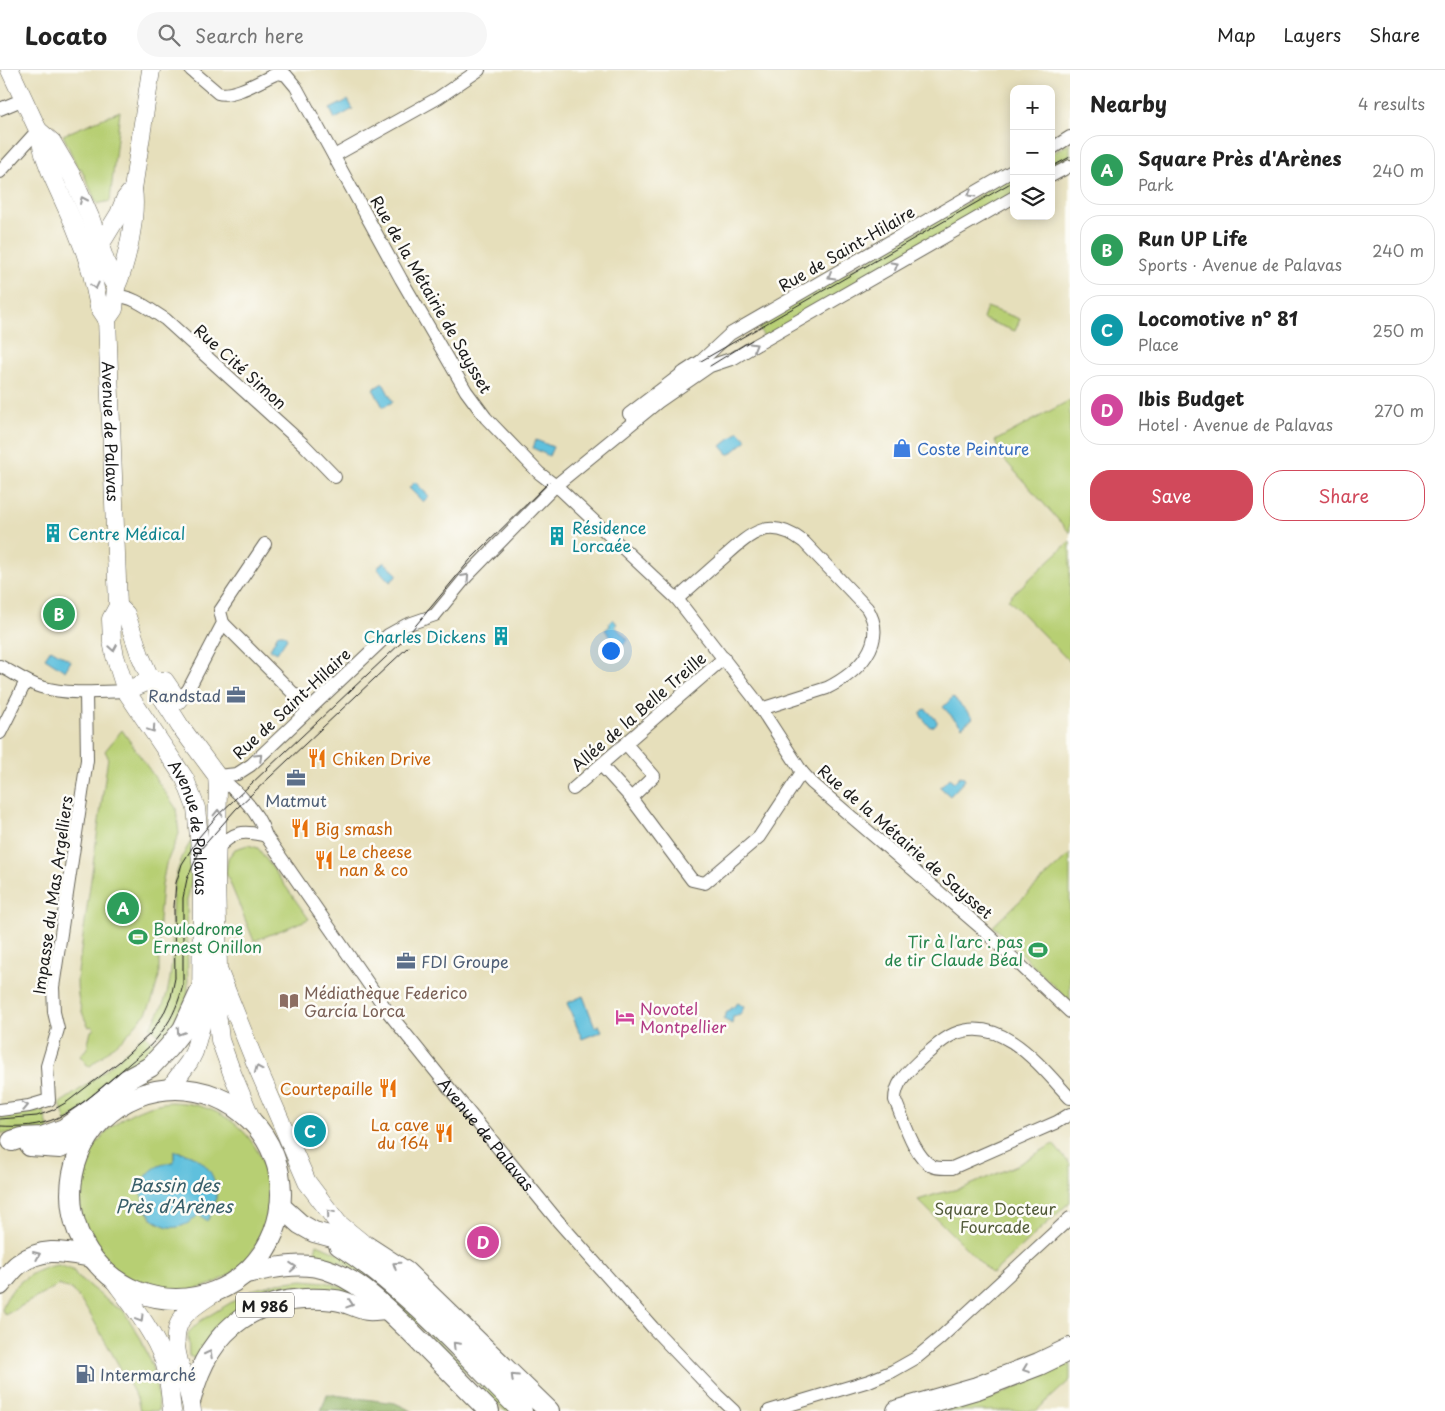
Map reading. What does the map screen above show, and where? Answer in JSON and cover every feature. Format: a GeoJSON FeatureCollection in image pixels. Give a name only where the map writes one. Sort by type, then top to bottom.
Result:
{"type":"FeatureCollection","features":[{"type":"Feature","properties":{"kind":"highway"},"geometry":{"type":"LineString","coordinates":[[898,1411],[977,1388],[1039,1364],[1070,1349]]}},
{"type":"Feature","properties":{"kind":"main road","name":"Avenue de Palavas"},"geometry":{"type":"LineString","coordinates":[[10,70],[38,130],[52,142],[72,176],[88,211],[92,249],[92,274],[99,307],[107,319],[118,606],[111,619],[115,656],[126,691],[178,767],[185,779],[196,808],[202,875],[202,1026],[189,1062],[169,1089]]}},
{"type":"Feature","properties":{"kind":"main road"},"geometry":{"type":"LineString","coordinates":[[116,292],[125,265],[130,235],[135,202],[133,189],[152,70]]}},
{"type":"Feature","properties":{"kind":"main road"},"geometry":{"type":"LineString","coordinates":[[92,249],[119,214],[125,199],[133,189]]}},
{"type":"Feature","properties":{"kind":"main road"},"geometry":{"type":"LineString","coordinates":[[92,249],[130,235]]}},
{"type":"Feature","properties":{"kind":"main road","name":"Avenue de Palavas"},"geometry":{"type":"LineString","coordinates":[[92,249],[109,275],[116,292],[114,310],[107,319]]}},
{"type":"Feature","properties":{"kind":"main road","name":"Avenue de Palavas"},"geometry":{"type":"LineString","coordinates":[[118,606],[126,614],[151,680],[173,703],[217,776],[218,969],[215,993],[220,1040],[253,1123]]}},
{"type":"Feature","properties":{"kind":"main road"},"geometry":{"type":"LineString","coordinates":[[126,691],[151,680]]}},
{"type":"Feature","properties":{"kind":"main road"},"geometry":{"type":"LineString","coordinates":[[178,767],[193,773],[217,776]]}},
{"type":"Feature","properties":{"kind":"main road"},"geometry":{"type":"LineString","coordinates":[[202,875],[217,849]]}},
{"type":"Feature","properties":{"kind":"main road"},"geometry":{"type":"LineString","coordinates":[[218,969],[255,1062],[307,1182],[338,1222],[366,1246],[406,1272],[549,1411]]}},
{"type":"Feature","properties":{"kind":"main road"},"geometry":{"type":"LineString","coordinates":[[6,1141],[42,1137],[64,1130],[128,1078],[150,1068],[183,1029],[202,988]]}},
{"type":"Feature","properties":{"kind":"main road"},"geometry":{"type":"LineString","coordinates":[[191,1405],[178,1359],[176,1346],[177,1331],[186,1314],[245,1273],[262,1254],[274,1231],[280,1206],[281,1188],[278,1170],[273,1153],[253,1123],[235,1108],[215,1097],[192,1091],[169,1089],[140,1096],[125,1102],[106,1116],[90,1134],[79,1152],[72,1174],[70,1196],[75,1224],[80,1238],[91,1257],[113,1278],[132,1290],[153,1297],[174,1299],[196,1297],[218,1290]]}},
{"type":"Feature","properties":{"kind":"main road"},"geometry":{"type":"LineString","coordinates":[[6,1141],[20,1146],[60,1148],[90,1134]]}},
{"type":"Feature","properties":{"kind":"main road"},"geometry":{"type":"LineString","coordinates":[[280,1206],[300,1224],[326,1237],[358,1257],[393,1284],[431,1319],[522,1411]]}},
{"type":"Feature","properties":{"kind":"main road"},"geometry":{"type":"LineString","coordinates":[[326,1237],[366,1246]]}},
{"type":"Feature","properties":{"kind":"main road"},"geometry":{"type":"LineString","coordinates":[[0,1285],[18,1264],[43,1252],[60,1251],[91,1257]]}},
{"type":"Feature","properties":{"kind":"main road","name":"M 986"},"geometry":{"type":"LineString","coordinates":[[245,1273],[306,1266],[324,1269],[345,1278],[372,1295],[489,1411]]}},
{"type":"Feature","properties":{"kind":"main road"},"geometry":{"type":"LineString","coordinates":[[113,1278],[157,1345],[164,1362],[170,1387],[172,1411]]}},
{"type":"Feature","properties":{"kind":"main road","name":"M 986"},"geometry":{"type":"LineString","coordinates":[[191,1405],[195,1382],[214,1344],[226,1330],[264,1305],[293,1299],[313,1298],[337,1300],[367,1310],[386,1309]]}},
{"type":"Feature","properties":{"kind":"street","name":"Rue de la Métairie de Saysset"},"geometry":{"type":"LineString","coordinates":[[191,70],[222,95],[233,93],[278,73],[286,75],[296,87],[401,279],[466,391],[486,418],[552,484],[677,599],[724,658],[761,709],[802,772],[812,783],[991,936],[1070,1012]]}},
{"type":"Feature","properties":{"kind":"street"},"geometry":{"type":"LineString","coordinates":[[334,156],[438,98],[479,70]]}},
{"type":"Feature","properties":{"kind":"street"},"geometry":{"type":"LineString","coordinates":[[0,109],[24,99]]}},
{"type":"Feature","properties":{"kind":"street"},"geometry":{"type":"LineString","coordinates":[[0,172],[38,130]]}},
{"type":"Feature","properties":{"kind":"street"},"geometry":{"type":"LineString","coordinates":[[1055,146],[1070,137]]}},
{"type":"Feature","properties":{"kind":"street"},"geometry":{"type":"LineString","coordinates":[[1053,175],[1070,166]]}},
{"type":"Feature","properties":{"kind":"street","name":"Rue de Saint-Hilaire"},"geometry":{"type":"LineString","coordinates":[[705,364],[730,334],[1010,172]]}},
{"type":"Feature","properties":{"kind":"street"},"geometry":{"type":"LineString","coordinates":[[552,484],[652,396],[705,364],[734,358],[1010,199]]}},
{"type":"Feature","properties":{"kind":"street","name":"Rue Cité Simon"},"geometry":{"type":"LineString","coordinates":[[116,292],[165,319],[304,445],[335,477]]}},
{"type":"Feature","properties":{"kind":"street","name":"Rue de Saint-Hilaire"},"geometry":{"type":"LineString","coordinates":[[217,776],[237,774],[251,765],[388,635],[406,625],[436,615],[467,576],[552,484]]}},
{"type":"Feature","properties":{"kind":"street"},"geometry":{"type":"LineString","coordinates":[[677,599],[749,535],[780,528],[796,535],[804,542],[867,608],[873,624],[874,641],[864,659],[854,671],[827,688],[761,709]]}},
{"type":"Feature","properties":{"kind":"street"},"geometry":{"type":"LineString","coordinates":[[265,544],[220,611],[223,623],[309,709]]}},
{"type":"Feature","properties":{"kind":"street"},"geometry":{"type":"LineString","coordinates":[[173,703],[188,690],[223,623]]}},
{"type":"Feature","properties":{"kind":"street","name":"Allée de la Belle Treille"},"geometry":{"type":"LineString","coordinates":[[573,789],[724,658]]}},
{"type":"Feature","properties":{"kind":"street"},"geometry":{"type":"LineString","coordinates":[[0,666],[26,681],[46,688],[86,693],[126,691]]}},
{"type":"Feature","properties":{"kind":"street"},"geometry":{"type":"LineString","coordinates":[[0,734],[26,681]]}},
{"type":"Feature","properties":{"kind":"street","name":"Impasse du Mas Argelliers"},"geometry":{"type":"LineString","coordinates":[[0,1110],[29,1106],[49,1100],[47,1066],[58,1029],[54,1012],[53,988],[86,760],[86,693]]}},
{"type":"Feature","properties":{"kind":"street"},"geometry":{"type":"LineString","coordinates":[[626,744],[654,776],[631,798]]}},
{"type":"Feature","properties":{"kind":"street"},"geometry":{"type":"LineString","coordinates":[[601,765],[631,798],[692,880],[705,883],[759,837],[802,772]]}},
{"type":"Feature","properties":{"kind":"street","name":"Avenue de Palavas"},"geometry":{"type":"LineString","coordinates":[[217,776],[241,794],[263,824],[266,836],[388,1012],[454,1094],[571,1235],[653,1328],[734,1411]]}},
{"type":"Feature","properties":{"kind":"street","name":"Avenue de Palavas"},"geometry":{"type":"LineString","coordinates":[[217,849],[230,836],[238,833],[254,833],[266,836]]}},
{"type":"Feature","properties":{"kind":"street"},"geometry":{"type":"LineString","coordinates":[[1070,1098],[1016,1045],[998,1034],[986,1030],[966,1031],[943,1040],[905,1075],[896,1088],[895,1093],[895,1100],[917,1150],[932,1166],[941,1169],[952,1168],[1057,1122],[1070,1114]]}},
{"type":"Feature","properties":{"kind":"street"},"geometry":{"type":"LineString","coordinates":[[769,1411],[869,1381],[893,1371],[916,1358],[939,1340],[1036,1247],[1070,1218]]}},
{"type":"Feature","properties":{"kind":"green space"},"geometry":{"type":"Polygon","coordinates":[[[120,111],[110,201],[97,204],[81,168],[78,169],[63,135],[120,111]]]}},
{"type":"Feature","properties":{"kind":"green space"},"geometry":{"type":"Polygon","coordinates":[[[1070,143],[1070,162],[1055,170],[1055,152],[1070,143]]]}},
{"type":"Feature","properties":{"kind":"green space"},"geometry":{"type":"Polygon","coordinates":[[[1010,177],[1010,195],[764,337],[757,325],[1010,177]]]}},
{"type":"Feature","properties":{"kind":"green space"},"geometry":{"type":"Polygon","coordinates":[[[987,307],[1020,319],[1015,331],[983,319],[987,307]]]}},
{"type":"Feature","properties":{"kind":"green space"},"geometry":{"type":"Polygon","coordinates":[[[1070,400],[1070,533],[1001,456],[995,441],[1070,400]]]}},
{"type":"Feature","properties":{"kind":"green space"},"geometry":{"type":"Polygon","coordinates":[[[1070,541],[1070,662],[1008,599],[1070,541]]]}},
{"type":"Feature","properties":{"kind":"green space"},"geometry":{"type":"Polygon","coordinates":[[[122,730],[176,808],[179,834],[166,864],[162,885],[159,919],[159,976],[152,1001],[146,1013],[126,1036],[89,1067],[80,1056],[87,1048],[91,1031],[94,1029],[92,1026],[89,1027],[81,1010],[77,979],[108,757],[105,751],[122,730]]]}},
{"type":"Feature","properties":{"kind":"green space"},"geometry":{"type":"Polygon","coordinates":[[[191,841],[194,872],[187,900],[188,996],[166,1040],[150,1027],[161,1009],[168,989],[172,951],[173,896],[181,860],[191,841]]]}},
{"type":"Feature","properties":{"kind":"green space"},"geometry":{"type":"Polygon","coordinates":[[[248,845],[258,848],[309,919],[254,941],[226,873],[228,858],[235,849],[248,845]]]}},
{"type":"Feature","properties":{"kind":"green space"},"geometry":{"type":"Polygon","coordinates":[[[1070,854],[1070,1002],[993,926],[1070,854]]]}},
{"type":"Feature","properties":{"kind":"green space"},"geometry":{"type":"Polygon","coordinates":[[[144,1034],[161,1048],[66,1122],[60,1103],[104,1071],[144,1034]]]}},
{"type":"Feature","properties":{"kind":"green space"},"geometry":{"type":"Polygon","coordinates":[[[170,1102],[214,1111],[245,1133],[263,1163],[269,1198],[262,1232],[244,1262],[214,1283],[173,1291],[154,1289],[129,1279],[99,1253],[85,1227],[79,1200],[83,1173],[94,1147],[113,1126],[138,1110],[170,1102]],[[174,1151],[174,1162],[160,1166],[150,1174],[144,1185],[143,1197],[145,1208],[151,1218],[161,1224],[182,1225],[199,1214],[214,1209],[216,1199],[215,1188],[209,1170],[194,1157],[174,1151]]]}},
{"type":"Feature","properties":{"kind":"green space"},"geometry":{"type":"Polygon","coordinates":[[[43,1110],[49,1130],[17,1134],[0,1133],[0,1115],[43,1110]]]}},
{"type":"Feature","properties":{"kind":"green space","name":"Square Docteur Fourcade"},"geometry":{"type":"Polygon","coordinates":[[[1053,1144],[1070,1164],[1070,1202],[992,1274],[918,1200],[963,1188],[1017,1165],[1053,1144]]]}},
{"type":"Feature","properties":{"kind":"green space"},"geometry":{"type":"Polygon","coordinates":[[[317,1244],[345,1256],[367,1272],[514,1411],[505,1411],[395,1302],[363,1276],[341,1262],[313,1257],[317,1244]]]}},
{"type":"Feature","properties":{"kind":"green space"},"geometry":{"type":"Polygon","coordinates":[[[58,1265],[73,1270],[77,1276],[114,1306],[123,1310],[141,1339],[152,1366],[159,1400],[158,1411],[140,1411],[137,1398],[90,1314],[73,1290],[59,1285],[5,1315],[2,1310],[5,1301],[16,1286],[31,1274],[58,1265]]]}},
{"type":"Feature","properties":{"kind":"green space"},"geometry":{"type":"Polygon","coordinates":[[[303,1280],[325,1282],[351,1289],[358,1298],[283,1292],[196,1359],[189,1356],[188,1333],[200,1321],[252,1290],[277,1283],[303,1280]]]}},
{"type":"Feature","properties":{"kind":"green space"},"geometry":{"type":"Polygon","coordinates":[[[1070,1363],[1070,1380],[1036,1411],[944,1411],[999,1395],[1070,1363]]]}},
{"type":"Feature","properties":{"kind":"green space"},"geometry":{"type":"Polygon","coordinates":[[[327,1394],[395,1403],[412,1411],[321,1411],[327,1394]]]}},
{"type":"Feature","properties":{"kind":"water"},"geometry":{"type":"Polygon","coordinates":[[[348,100],[353,109],[335,119],[330,109],[348,100]]]}},
{"type":"Feature","properties":{"kind":"water"},"geometry":{"type":"Polygon","coordinates":[[[383,383],[393,402],[383,407],[373,389],[383,383]]]}},
{"type":"Feature","properties":{"kind":"water"},"geometry":{"type":"Polygon","coordinates":[[[739,431],[747,440],[729,455],[721,446],[739,431]]]}},
{"type":"Feature","properties":{"kind":"water"},"geometry":{"type":"Polygon","coordinates":[[[536,440],[553,447],[549,456],[533,448],[536,440]]]}},
{"type":"Feature","properties":{"kind":"water"},"geometry":{"type":"Polygon","coordinates":[[[415,482],[429,496],[423,502],[409,488],[415,482]]]}},
{"type":"Feature","properties":{"kind":"water"},"geometry":{"type":"Polygon","coordinates":[[[384,562],[398,575],[390,582],[377,568],[384,562]]]}},
{"type":"Feature","properties":{"kind":"water"},"geometry":{"type":"Polygon","coordinates":[[[613,619],[617,624],[615,626],[628,640],[620,648],[605,630],[610,626],[609,623],[613,619]]]}},
{"type":"Feature","properties":{"kind":"water"},"geometry":{"type":"Polygon","coordinates":[[[278,634],[284,634],[287,638],[277,653],[270,649],[278,634]]]}},
{"type":"Feature","properties":{"kind":"water"},"geometry":{"type":"Polygon","coordinates":[[[51,649],[71,661],[65,671],[45,658],[51,649]]]}},
{"type":"Feature","properties":{"kind":"water"},"geometry":{"type":"Polygon","coordinates":[[[953,697],[973,718],[962,727],[943,707],[953,697]]]}},
{"type":"Feature","properties":{"kind":"water"},"geometry":{"type":"Polygon","coordinates":[[[924,709],[937,721],[934,726],[930,727],[921,716],[924,709]]]}},
{"type":"Feature","properties":{"kind":"water"},"geometry":{"type":"Polygon","coordinates":[[[960,776],[964,777],[965,780],[950,796],[940,787],[949,778],[954,782],[960,776]]]}},
{"type":"Feature","properties":{"kind":"water"},"geometry":{"type":"Polygon","coordinates":[[[583,996],[595,1027],[599,1025],[602,1031],[582,1039],[567,1003],[583,996]]]}},
{"type":"Feature","properties":{"kind":"water"},"geometry":{"type":"Polygon","coordinates":[[[738,1003],[744,1007],[740,1015],[733,1017],[732,1024],[723,1019],[727,1012],[738,1003]]]}},
{"type":"Feature","properties":{"kind":"water","name":"Bassin des Près d'Arènes"},"geometry":{"type":"Polygon","coordinates":[[[174,1151],[198,1159],[212,1176],[216,1186],[216,1198],[213,1210],[207,1221],[199,1214],[183,1226],[168,1227],[155,1220],[146,1208],[142,1194],[144,1180],[155,1168],[174,1162],[174,1151]]]}},
{"type":"Feature","properties":{"kind":"tram line"},"geometry":{"type":"LineString","coordinates":[[1055,165],[1070,157]]}},
{"type":"Feature","properties":{"kind":"tram line"},"geometry":{"type":"LineString","coordinates":[[701,361],[1010,183]]}},
{"type":"Feature","properties":{"kind":"tram line"},"geometry":{"type":"LineString","coordinates":[[710,366],[752,340]]}},
{"type":"Feature","properties":{"kind":"tram line"},"geometry":{"type":"LineString","coordinates":[[0,1119],[37,1116],[53,1110],[67,1102],[119,1062],[150,1034],[163,1015],[171,997],[175,978],[174,907],[176,883],[182,864],[199,837],[217,816],[402,642],[470,560],[549,482]]}},
{"type":"Feature","properties":{"kind":"tram line"},"geometry":{"type":"LineString","coordinates":[[0,1126],[36,1124],[50,1121],[67,1113],[95,1093],[144,1052],[156,1039],[173,1014],[183,985],[183,898],[187,879],[200,850],[236,809],[408,647]]}},
{"type":"Feature","properties":{"kind":"place","name":"Coste Peinture"},"geometry":{"type":"Point","coordinates":[902,448]}},
{"type":"Feature","properties":{"kind":"place","name":"Centre Médical"},"geometry":{"type":"Point","coordinates":[53,533]}},
{"type":"Feature","properties":{"kind":"place","name":"Résidence Lorcaée"},"geometry":{"type":"Point","coordinates":[557,536]}},
{"type":"Feature","properties":{"kind":"place","name":"Run UP Life"},"geometry":{"type":"Point","coordinates":[59,614]}},
{"type":"Feature","properties":{"kind":"place","name":"Charles Dickens"},"geometry":{"type":"Point","coordinates":[501,636]}},
{"type":"Feature","properties":{"kind":"place","name":"Randstad"},"geometry":{"type":"Point","coordinates":[236,695]}},
{"type":"Feature","properties":{"kind":"place","name":"Chiken Drive"},"geometry":{"type":"Point","coordinates":[317,758]}},
{"type":"Feature","properties":{"kind":"place","name":"Matmut"},"geometry":{"type":"Point","coordinates":[296,778]}},
{"type":"Feature","properties":{"kind":"place","name":"Big smash"},"geometry":{"type":"Point","coordinates":[300,828]}},
{"type":"Feature","properties":{"kind":"place","name":"Le cheese nan & co"},"geometry":{"type":"Point","coordinates":[324,860]}},
{"type":"Feature","properties":{"kind":"place","name":"Square Près d'Arènes"},"geometry":{"type":"Point","coordinates":[123,908]}},
{"type":"Feature","properties":{"kind":"place","name":"Boulodrome Ernest Onillon"},"geometry":{"type":"Point","coordinates":[138,937]}},
{"type":"Feature","properties":{"kind":"place","name":"Tir à l'arc : pas de tir Claude Béal"},"geometry":{"type":"Point","coordinates":[1038,950]}},
{"type":"Feature","properties":{"kind":"place","name":"FDI Groupe"},"geometry":{"type":"Point","coordinates":[406,961]}},
{"type":"Feature","properties":{"kind":"place","name":"Médiathèque Federico García Lorca"},"geometry":{"type":"Point","coordinates":[289,1001]}},
{"type":"Feature","properties":{"kind":"place","name":"Novotel Montpellier"},"geometry":{"type":"Point","coordinates":[625,1017]}},
{"type":"Feature","properties":{"kind":"place","name":"Courtepaille"},"geometry":{"type":"Point","coordinates":[388,1088]}},
{"type":"Feature","properties":{"kind":"place","name":"Locomotive n° 81"},"geometry":{"type":"Point","coordinates":[310,1131]}},
{"type":"Feature","properties":{"kind":"place","name":"La cave du 164"},"geometry":{"type":"Point","coordinates":[444,1133]}},
{"type":"Feature","properties":{"kind":"place","name":"Ibis Budget"},"geometry":{"type":"Point","coordinates":[483,1242]}},
{"type":"Feature","properties":{"kind":"place","name":"Intermarché"},"geometry":{"type":"Point","coordinates":[85,1374]}}]}
